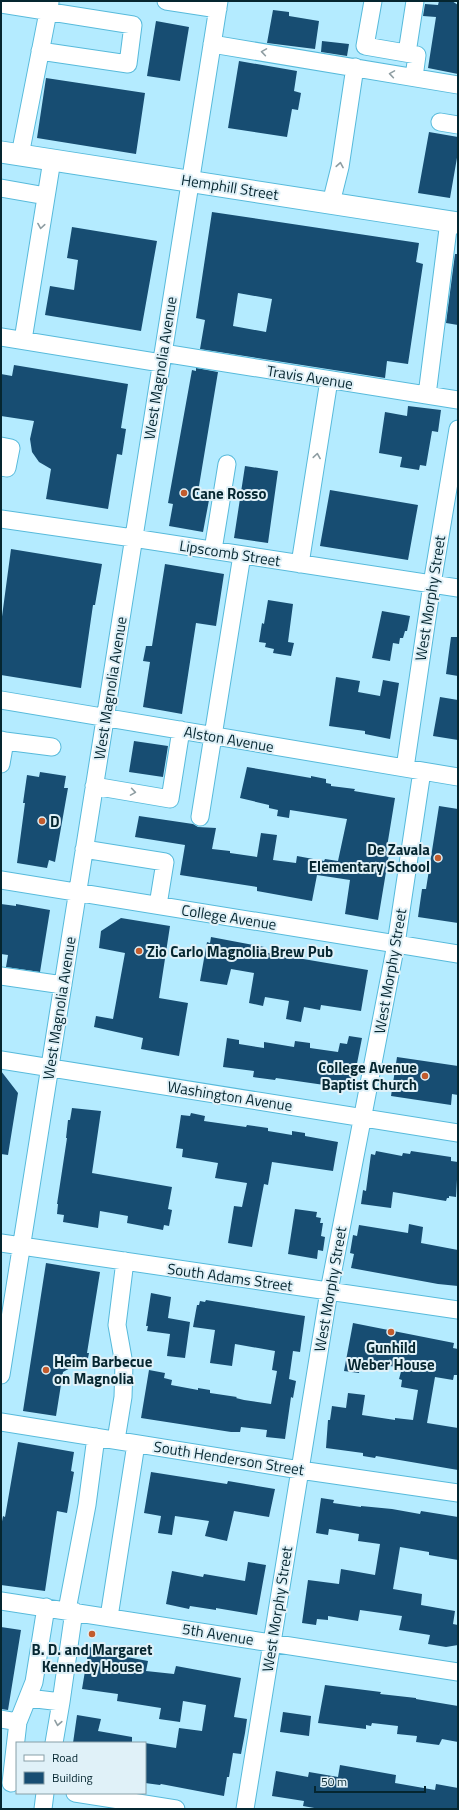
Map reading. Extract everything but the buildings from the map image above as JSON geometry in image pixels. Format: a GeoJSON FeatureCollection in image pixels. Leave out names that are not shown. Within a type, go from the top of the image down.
{"type":"FeatureCollection","features":[{"type":"Feature","properties":{"kind":"main road","name":"Hemphill Street"},"geometry":{"type":"LineString","coordinates":[[11,154],[454,222]]}},
{"type":"Feature","properties":{"kind":"street"},"geometry":{"type":"LineString","coordinates":[[166,1],[218,5]]}},
{"type":"Feature","properties":{"kind":"street"},"geometry":{"type":"LineString","coordinates":[[407,53],[415,1]]}},
{"type":"Feature","properties":{"kind":"street"},"geometry":{"type":"LineString","coordinates":[[1,4],[49,6],[133,25],[128,64],[40,51]]}},
{"type":"Feature","properties":{"kind":"street"},"geometry":{"type":"LineString","coordinates":[[370,4],[365,46],[417,54],[414,77]]}},
{"type":"Feature","properties":{"kind":"street","name":"West Magnolia Avenue"},"geometry":{"type":"LineString","coordinates":[[1,1375],[218,5]]}},
{"type":"Feature","properties":{"kind":"street"},"geometry":{"type":"LineString","coordinates":[[11,154],[40,51],[49,6]]}},
{"type":"Feature","properties":{"kind":"street"},"geometry":{"type":"LineString","coordinates":[[212,44],[458,85]]}},
{"type":"Feature","properties":{"kind":"street"},"geometry":{"type":"LineString","coordinates":[[331,203],[340,167],[355,67]]}},
{"type":"Feature","properties":{"kind":"street"},"geometry":{"type":"LineString","coordinates":[[440,122],[458,125]]}},
{"type":"Feature","properties":{"kind":"street"},"geometry":{"type":"LineString","coordinates":[[23,340],[52,160]]}},
{"type":"Feature","properties":{"kind":"street"},"geometry":{"type":"LineString","coordinates":[[2,193],[46,196]]}},
{"type":"Feature","properties":{"kind":"street"},"geometry":{"type":"LineString","coordinates":[[427,395],[454,222]]}},
{"type":"Feature","properties":{"kind":"street","name":"Travis Avenue"},"geometry":{"type":"LineString","coordinates":[[1,337],[324,379],[458,400]]}},
{"type":"Feature","properties":{"kind":"street"},"geometry":{"type":"LineString","coordinates":[[294,563],[324,379]]}},
{"type":"Feature","properties":{"kind":"street","name":"West Morphy Street"},"geometry":{"type":"LineString","coordinates":[[405,768],[432,584],[458,429]]}},
{"type":"Feature","properties":{"kind":"street"},"geometry":{"type":"LineString","coordinates":[[1,446],[11,448],[7,468],[1,468]]}},
{"type":"Feature","properties":{"kind":"street"},"geometry":{"type":"LineString","coordinates":[[213,550],[227,464]]}},
{"type":"Feature","properties":{"kind":"street","name":"Lipscomb Street"},"geometry":{"type":"LineString","coordinates":[[1,519],[458,588]]}},
{"type":"Feature","properties":{"kind":"street"},"geometry":{"type":"LineString","coordinates":[[200,817],[242,555]]}},
{"type":"Feature","properties":{"kind":"street","name":"Alston Avenue"},"geometry":{"type":"LineString","coordinates":[[1,700],[458,777]]}},
{"type":"Feature","properties":{"kind":"street"},"geometry":{"type":"LineString","coordinates":[[94,786],[170,798],[181,730]]}},
{"type":"Feature","properties":{"kind":"street"},"geometry":{"type":"LineString","coordinates":[[1,764],[3,740],[52,747]]}},
{"type":"Feature","properties":{"kind":"street","name":"West Morphy Street"},"geometry":{"type":"LineString","coordinates":[[245,1809],[329,1291],[396,944],[422,771]]}},
{"type":"Feature","properties":{"kind":"street"},"geometry":{"type":"LineString","coordinates":[[84,849],[165,862],[158,905]]}},
{"type":"Feature","properties":{"kind":"street","name":"College Avenue"},"geometry":{"type":"LineString","coordinates":[[1,880],[458,954]]}},
{"type":"Feature","properties":{"kind":"street"},"geometry":{"type":"LineString","coordinates":[[1,976],[63,985]]}},
{"type":"Feature","properties":{"kind":"street","name":"Washington Avenue"},"geometry":{"type":"LineString","coordinates":[[1,1060],[458,1133]]}},
{"type":"Feature","properties":{"kind":"street","name":"South Adams Street"},"geometry":{"type":"LineString","coordinates":[[1,1243],[458,1310]]}},
{"type":"Feature","properties":{"kind":"street"},"geometry":{"type":"LineString","coordinates":[[116,1440],[123,1397],[124,1364],[117,1325],[124,1261]]}},
{"type":"Feature","properties":{"kind":"street","name":"South Henderson Street"},"geometry":{"type":"LineString","coordinates":[[1,1422],[300,1470],[458,1493]]}},
{"type":"Feature","properties":{"kind":"street"},"geometry":{"type":"LineString","coordinates":[[54,1742],[61,1702],[71,1611],[96,1437]]}},
{"type":"Feature","properties":{"kind":"street"},"geometry":{"type":"LineString","coordinates":[[109,1617],[136,1444]]}},
{"type":"Feature","properties":{"kind":"street","name":"5th Avenue"},"geometry":{"type":"LineString","coordinates":[[1,1601],[458,1672]]}},
{"type":"Feature","properties":{"kind":"street"},"geometry":{"type":"LineString","coordinates":[[10,1782],[18,1722],[34,1682],[46,1607]]}},
{"type":"Feature","properties":{"kind":"street"},"geometry":{"type":"LineString","coordinates":[[28,1698],[61,1702]]}},
{"type":"Feature","properties":{"kind":"street"},"geometry":{"type":"LineString","coordinates":[[1,1720],[18,1722]]}},
{"type":"Feature","properties":{"kind":"street"},"geometry":{"type":"LineString","coordinates":[[43,1809],[46,1794]]}},
{"type":"Feature","properties":{"kind":"street"},"geometry":{"type":"LineString","coordinates":[[75,1809],[76,1794]]}},
{"type":"Feature","properties":{"kind":"street"},"geometry":{"type":"LineString","coordinates":[[82,1794],[176,1809]]}},
{"type":"Feature","properties":{"kind":"place","name":"Cane Rosso"},"geometry":{"type":"Point","coordinates":[184,493]}},
{"type":"Feature","properties":{"kind":"place","name":"D"},"geometry":{"type":"Point","coordinates":[42,821]}},
{"type":"Feature","properties":{"kind":"place","name":"De Zavala Elementary School"},"geometry":{"type":"Point","coordinates":[438,858]}},
{"type":"Feature","properties":{"kind":"place","name":"Zio Carlo Magnolia Brew Pub"},"geometry":{"type":"Point","coordinates":[139,951]}},
{"type":"Feature","properties":{"kind":"place","name":"College Avenue Baptist Church"},"geometry":{"type":"Point","coordinates":[425,1076]}},
{"type":"Feature","properties":{"kind":"place","name":"Gunhild Weber House"},"geometry":{"type":"Point","coordinates":[391,1332]}},
{"type":"Feature","properties":{"kind":"place","name":"Heim Barbecue on Magnolia"},"geometry":{"type":"Point","coordinates":[46,1370]}},
{"type":"Feature","properties":{"kind":"place","name":"B. D. and Margaret Kennedy House"},"geometry":{"type":"Point","coordinates":[92,1634]}}]}
